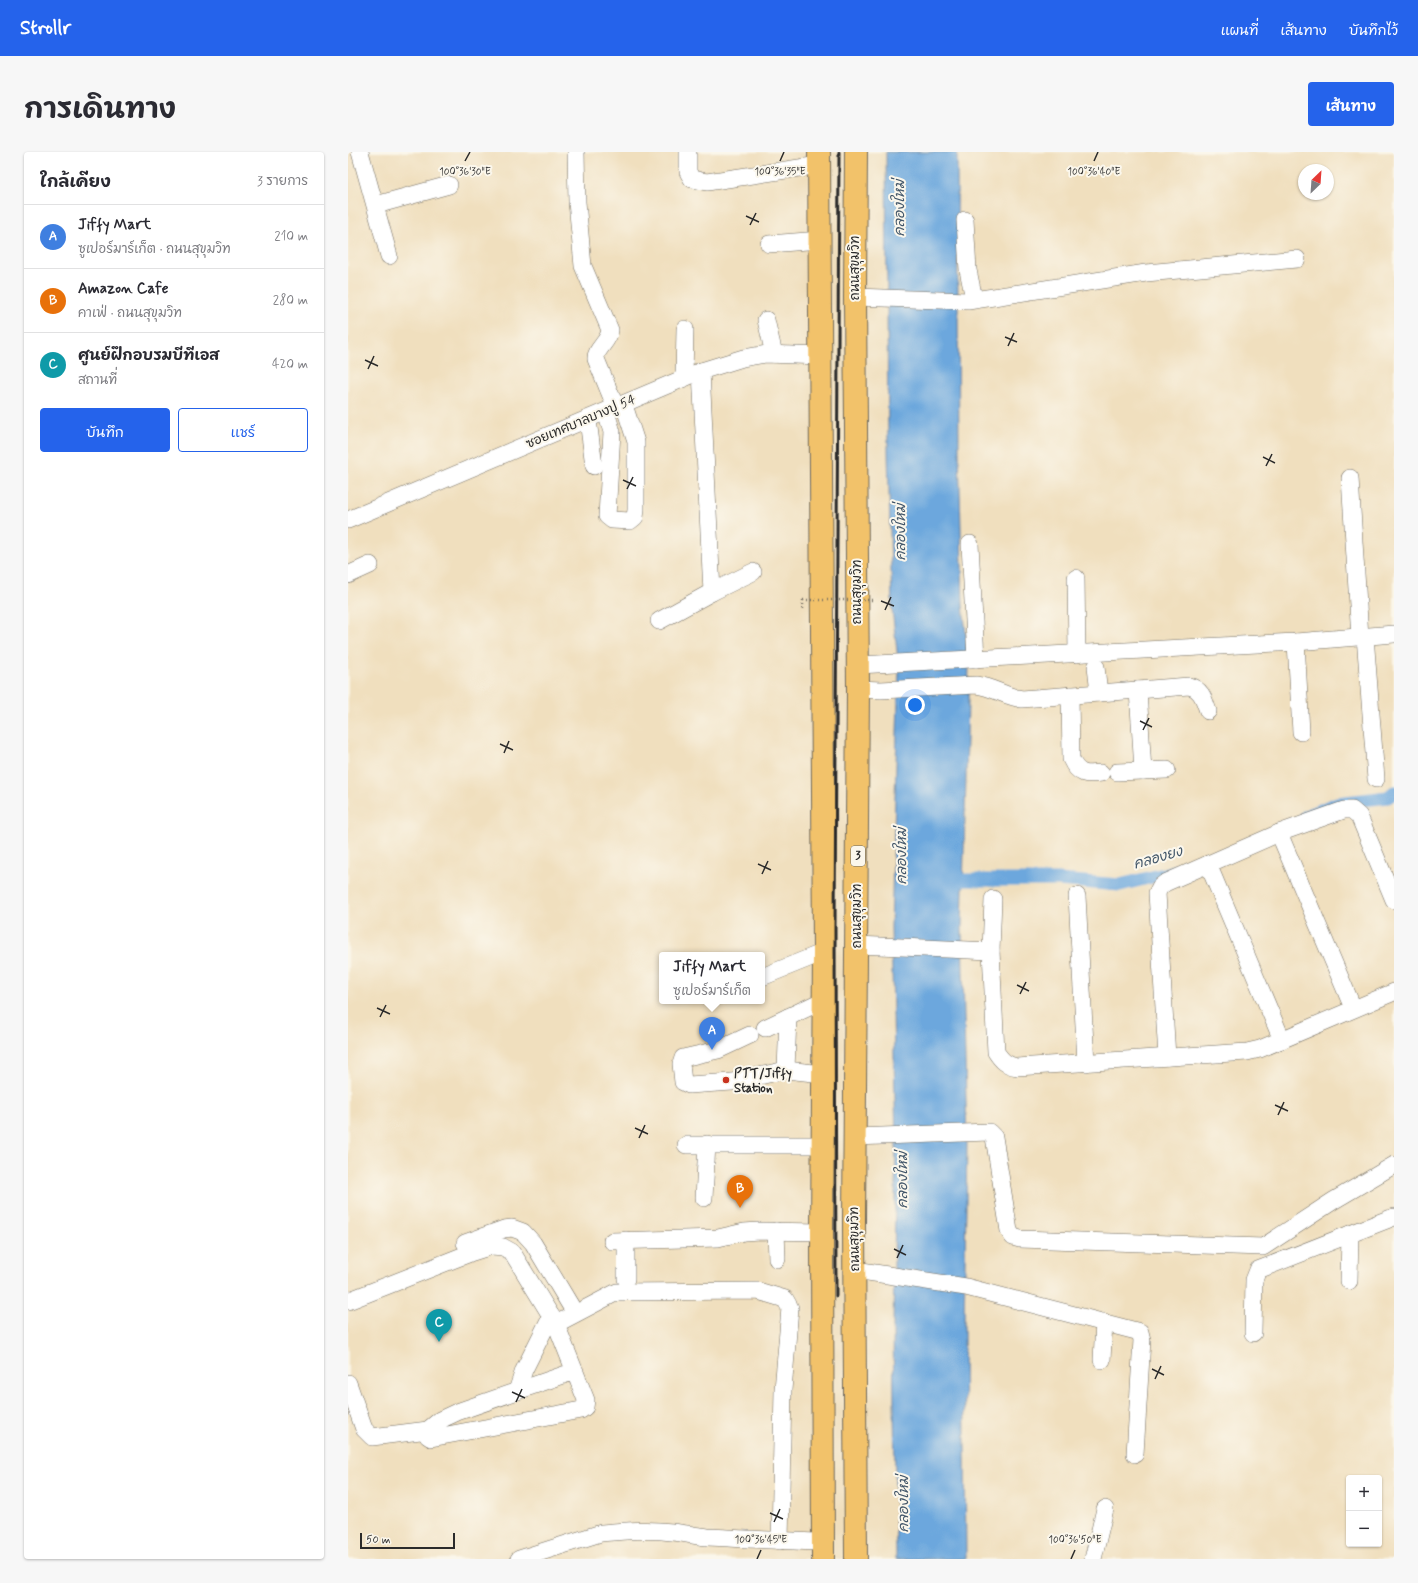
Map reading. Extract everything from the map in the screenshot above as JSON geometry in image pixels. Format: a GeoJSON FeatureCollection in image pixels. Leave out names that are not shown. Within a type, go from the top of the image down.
{"type":"FeatureCollection","features":[{"type":"Feature","properties":{"kind":"highway","name":"ถนนสุขุมวิท"},"geometry":{"type":"LineString","coordinates":[[856,152],[855,297],[858,689],[868,945],[855,1136],[856,1559]]}},
{"type":"Feature","properties":{"kind":"highway"},"geometry":{"type":"LineString","coordinates":[[819,158],[824,952],[822,1232],[824,1550]]}},
{"type":"Feature","properties":{"kind":"street"},"geometry":{"type":"LineString","coordinates":[[360,152],[389,256]]}},
{"type":"Feature","properties":{"kind":"street"},"geometry":{"type":"LineString","coordinates":[[576,152],[577,202],[583,266],[610,327],[610,336],[598,352],[596,358],[615,408],[635,438],[638,455],[636,510],[635,517],[630,522],[612,520],[607,516],[612,438],[611,428],[615,408]]}},
{"type":"Feature","properties":{"kind":"street"},"geometry":{"type":"LineString","coordinates":[[688,152],[688,172],[692,179],[707,182],[819,158]]}},
{"type":"Feature","properties":{"kind":"street"},"geometry":{"type":"LineString","coordinates":[[376,205],[449,185]]}},
{"type":"Feature","properties":{"kind":"street"},"geometry":{"type":"LineString","coordinates":[[965,220],[971,300]]}},
{"type":"Feature","properties":{"kind":"street"},"geometry":{"type":"LineString","coordinates":[[769,244],[820,240]]}},
{"type":"Feature","properties":{"kind":"street"},"geometry":{"type":"LineString","coordinates":[[855,297],[881,299],[971,300],[1146,273],[1297,259]]}},
{"type":"Feature","properties":{"kind":"street"},"geometry":{"type":"LineString","coordinates":[[766,320],[774,354]]}},
{"type":"Feature","properties":{"kind":"street"},"geometry":{"type":"LineString","coordinates":[[684,378],[685,329]]}},
{"type":"Feature","properties":{"kind":"street","name":"ซอยเทศบาลบางปู 54"},"geometry":{"type":"LineString","coordinates":[[348,520],[588,420],[701,371],[743,358],[774,354],[821,356]]}},
{"type":"Feature","properties":{"kind":"street"},"geometry":{"type":"LineString","coordinates":[[701,371],[712,592]]}},
{"type":"Feature","properties":{"kind":"street"},"geometry":{"type":"LineString","coordinates":[[588,420],[594,466]]}},
{"type":"Feature","properties":{"kind":"street"},"geometry":{"type":"LineString","coordinates":[[612,438],[635,438]]}},
{"type":"Feature","properties":{"kind":"street"},"geometry":{"type":"LineString","coordinates":[[1350,478],[1362,636],[1376,779]]}},
{"type":"Feature","properties":{"kind":"street"},"geometry":{"type":"LineString","coordinates":[[970,544],[974,659]]}},
{"type":"Feature","properties":{"kind":"street"},"geometry":{"type":"LineString","coordinates":[[348,575],[370,565]]}},
{"type":"Feature","properties":{"kind":"street"},"geometry":{"type":"LineString","coordinates":[[659,621],[712,592],[753,572]]}},
{"type":"Feature","properties":{"kind":"street"},"geometry":{"type":"LineString","coordinates":[[1076,578],[1077,654]]}},
{"type":"Feature","properties":{"kind":"street"},"geometry":{"type":"LineString","coordinates":[[858,666],[1296,642],[1394,634]]}},
{"type":"Feature","properties":{"kind":"street"},"geometry":{"type":"LineString","coordinates":[[1296,642],[1302,732]]}},
{"type":"Feature","properties":{"kind":"street"},"geometry":{"type":"LineString","coordinates":[[1096,667],[1099,693]]}},
{"type":"Feature","properties":{"kind":"street"},"geometry":{"type":"LineString","coordinates":[[858,689],[881,690],[976,685],[988,686],[1012,698],[1022,699],[1189,686],[1197,688],[1201,693],[1208,711]]}},
{"type":"Feature","properties":{"kind":"street"},"geometry":{"type":"LineString","coordinates":[[1138,690],[1143,771]]}},
{"type":"Feature","properties":{"kind":"street"},"geometry":{"type":"LineString","coordinates":[[1070,695],[1071,759],[1075,768],[1081,772],[1090,774],[1167,770]]}},
{"type":"Feature","properties":{"kind":"street"},"geometry":{"type":"LineString","coordinates":[[1167,1057],[1157,893],[1160,887],[1165,883],[1279,834],[1344,810],[1352,810],[1359,816],[1394,900]]}},
{"type":"Feature","properties":{"kind":"street"},"geometry":{"type":"LineString","coordinates":[[1279,834],[1353,1008]]}},
{"type":"Feature","properties":{"kind":"street"},"geometry":{"type":"LineString","coordinates":[[1208,864],[1282,1040]]}},
{"type":"Feature","properties":{"kind":"street"},"geometry":{"type":"LineString","coordinates":[[1077,896],[1086,1063]]}},
{"type":"Feature","properties":{"kind":"street"},"geometry":{"type":"LineString","coordinates":[[993,899],[983,951],[996,1052],[1001,1060],[1007,1065],[1017,1067],[1247,1052],[1260,1049],[1353,1008],[1394,992]]}},
{"type":"Feature","properties":{"kind":"street"},"geometry":{"type":"LineString","coordinates":[[868,945],[983,951]]}},
{"type":"Feature","properties":{"kind":"street"},"geometry":{"type":"LineString","coordinates":[[765,976],[824,952]]}},
{"type":"Feature","properties":{"kind":"street"},"geometry":{"type":"LineString","coordinates":[[765,1028],[824,1000]]}},
{"type":"Feature","properties":{"kind":"street"},"geometry":{"type":"LineString","coordinates":[[786,1070],[788,1017]]}},
{"type":"Feature","properties":{"kind":"street"},"geometry":{"type":"LineString","coordinates":[[750,1035],[718,1050],[683,1058],[681,1064],[682,1082],[689,1085],[732,1082],[786,1070],[823,1074]]}},
{"type":"Feature","properties":{"kind":"street"},"geometry":{"type":"LineString","coordinates":[[855,1136],[989,1132],[994,1137],[1009,1231],[1013,1237],[1020,1239],[1263,1247],[1345,1194],[1394,1165]]}},
{"type":"Feature","properties":{"kind":"street"},"geometry":{"type":"LineString","coordinates":[[686,1144],[823,1145]]}},
{"type":"Feature","properties":{"kind":"street"},"geometry":{"type":"LineString","coordinates":[[704,1198],[707,1144]]}},
{"type":"Feature","properties":{"kind":"street"},"geometry":{"type":"LineString","coordinates":[[1253,1334],[1253,1287],[1255,1273],[1262,1268],[1394,1217]]}},
{"type":"Feature","properties":{"kind":"street"},"geometry":{"type":"LineString","coordinates":[[348,1289],[449,1249],[512,1228],[523,1232],[533,1243],[579,1311]]}},
{"type":"Feature","properties":{"kind":"street"},"geometry":{"type":"LineString","coordinates":[[626,1279],[619,1241],[718,1238],[744,1232],[822,1232]]}},
{"type":"Feature","properties":{"kind":"street"},"geometry":{"type":"LineString","coordinates":[[776,1232],[777,1259]]}},
{"type":"Feature","properties":{"kind":"street"},"geometry":{"type":"LineString","coordinates":[[1349,1281],[1350,1234]]}},
{"type":"Feature","properties":{"kind":"street"},"geometry":{"type":"LineString","coordinates":[[348,1301],[470,1253],[492,1246],[504,1247],[512,1252],[554,1320],[586,1400],[585,1407],[581,1410],[431,1438],[428,1436],[428,1430]]}},
{"type":"Feature","properties":{"kind":"street"},"geometry":{"type":"LineString","coordinates":[[855,1270],[966,1287],[1136,1330],[1141,1335],[1135,1454]]}},
{"type":"Feature","properties":{"kind":"street"},"geometry":{"type":"LineString","coordinates":[[517,1391],[524,1370],[554,1320],[579,1311],[617,1292],[758,1291],[776,1295],[788,1302],[790,1308],[784,1390],[780,1541]]}},
{"type":"Feature","properties":{"kind":"street"},"geometry":{"type":"LineString","coordinates":[[1102,1360],[1104,1322]]}},
{"type":"Feature","properties":{"kind":"street"},"geometry":{"type":"LineString","coordinates":[[348,1383],[364,1429],[372,1437],[428,1430],[440,1420],[457,1412],[575,1371]]}},
{"type":"Feature","properties":{"kind":"street"},"geometry":{"type":"LineString","coordinates":[[1093,1559],[1106,1508]]}},
{"type":"Feature","properties":{"kind":"street"},"geometry":{"type":"LineString","coordinates":[[519,1559],[601,1533],[638,1530],[672,1532],[696,1536],[780,1541],[824,1550]]}},
{"type":"Feature","properties":{"kind":"path"},"geometry":{"type":"LineString","coordinates":[[803,612],[803,600],[873,600]]}},
{"type":"Feature","properties":{"kind":"water","name":"คลองใหม่"},"geometry":{"type":"Polygon","coordinates":[[[886,152],[957,152],[959,451],[963,605],[969,665],[962,928],[967,1143],[964,1327],[966,1559],[896,1559],[893,1327],[896,1143],[891,927],[899,668],[892,609],[888,452],[886,152]]]}},
{"type":"Feature","properties":{"kind":"waterway","name":"คลองยง"},"geometry":{"type":"LineString","coordinates":[[1306,816],[1337,803],[1388,797],[1394,792]]}},
{"type":"Feature","properties":{"kind":"waterway","name":"คลองยง"},"geometry":{"type":"LineString","coordinates":[[945,880],[1058,880],[1120,885],[1180,870]]}},
{"type":"Feature","properties":{"kind":"railway"},"geometry":{"type":"LineString","coordinates":[[836,1296],[835,930],[839,152]]}},
{"type":"Feature","properties":{"kind":"place","name":"Jiffy Mart"},"geometry":{"type":"Point","coordinates":[712,1050]}},
{"type":"Feature","properties":{"kind":"place","name":"PTT/Jiffy Station"},"geometry":{"type":"Point","coordinates":[726,1080]}},
{"type":"Feature","properties":{"kind":"place","name":"Amazon Cafe"},"geometry":{"type":"Point","coordinates":[740,1208]}},
{"type":"Feature","properties":{"kind":"place","name":"ศูนย์ฝึกอบรมบีทีเอส"},"geometry":{"type":"Point","coordinates":[439,1342]}}]}
